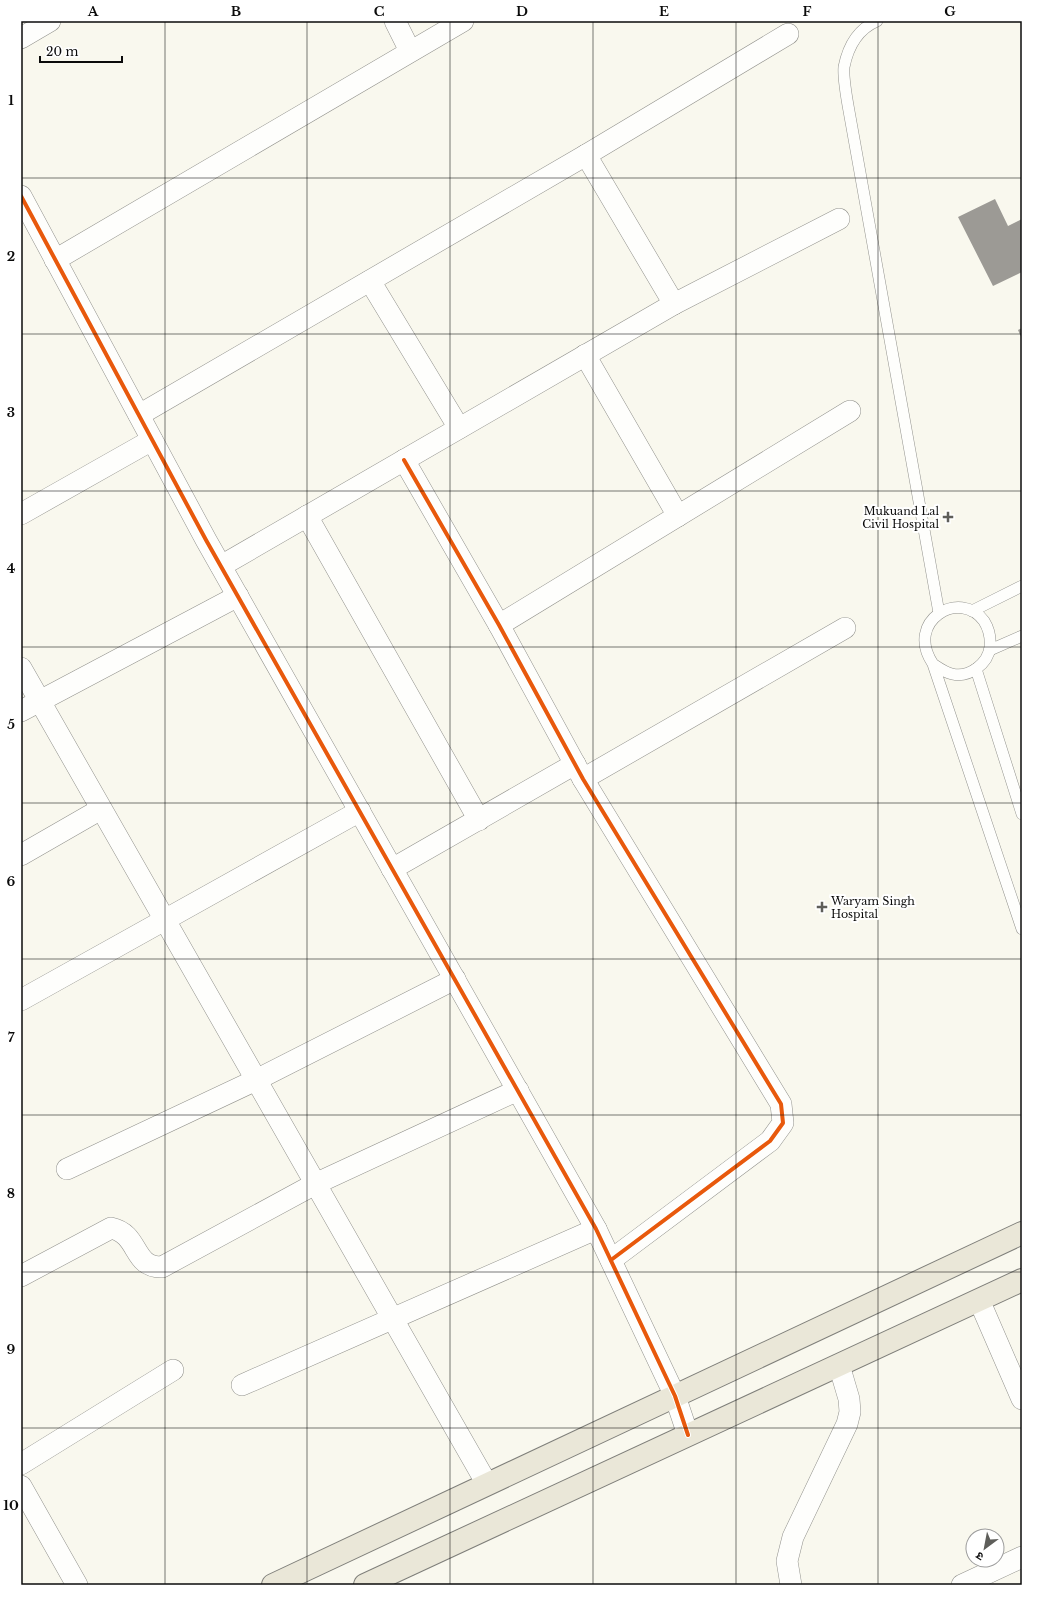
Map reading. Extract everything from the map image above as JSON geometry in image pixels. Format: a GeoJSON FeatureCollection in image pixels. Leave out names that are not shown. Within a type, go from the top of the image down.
{"type":"FeatureCollection","features":[{"type":"Feature","properties":{"kind":"main road"},"geometry":{"type":"LineString","coordinates":[[273,1585],[1022,1233]]}},
{"type":"Feature","properties":{"kind":"main road"},"geometry":{"type":"LineString","coordinates":[[365,1585],[1022,1280]]}},
{"type":"Feature","properties":{"kind":"street"},"geometry":{"type":"LineString","coordinates":[[21,38],[50,21]]}},
{"type":"Feature","properties":{"kind":"street"},"geometry":{"type":"LineString","coordinates":[[395,21],[410,52]]}},
{"type":"Feature","properties":{"kind":"street"},"geometry":{"type":"LineString","coordinates":[[56,260],[463,21]]}},
{"type":"Feature","properties":{"kind":"street"},"geometry":{"type":"LineString","coordinates":[[139,415],[586,155],[788,34]]}},
{"type":"Feature","properties":{"kind":"street"},"geometry":{"type":"LineString","coordinates":[[586,155],[674,304]]}},
{"type":"Feature","properties":{"kind":"street"},"geometry":{"type":"LineString","coordinates":[[21,196],[221,566],[596,1229],[612,1260],[675,1396],[688,1435]]}},
{"type":"Feature","properties":{"kind":"street"},"geometry":{"type":"LineString","coordinates":[[221,566],[674,304],[839,219]]}},
{"type":"Feature","properties":{"kind":"street"},"geometry":{"type":"LineString","coordinates":[[370,281],[459,428]]}},
{"type":"Feature","properties":{"kind":"street"},"geometry":{"type":"LineString","coordinates":[[586,356],[678,516]]}},
{"type":"Feature","properties":{"kind":"street"},"geometry":{"type":"LineString","coordinates":[[499,625],[850,411]]}},
{"type":"Feature","properties":{"kind":"street"},"geometry":{"type":"LineString","coordinates":[[21,514],[152,440]]}},
{"type":"Feature","properties":{"kind":"street"},"geometry":{"type":"LineString","coordinates":[[404,460],[499,625],[579,772],[781,1104],[783,1124],[770,1141],[612,1260]]}},
{"type":"Feature","properties":{"kind":"street"},"geometry":{"type":"LineString","coordinates":[[306,516],[479,820]]}},
{"type":"Feature","properties":{"kind":"street"},"geometry":{"type":"LineString","coordinates":[[21,711],[238,596]]}},
{"type":"Feature","properties":{"kind":"street"},"geometry":{"type":"LineString","coordinates":[[392,869],[479,820],[579,772],[846,628]]}},
{"type":"Feature","properties":{"kind":"street"},"geometry":{"type":"LineString","coordinates":[[21,668],[487,1484]]}},
{"type":"Feature","properties":{"kind":"street"},"geometry":{"type":"LineString","coordinates":[[21,854],[101,809]]}},
{"type":"Feature","properties":{"kind":"street"},"geometry":{"type":"LineString","coordinates":[[21,1000],[360,811]]}},
{"type":"Feature","properties":{"kind":"street"},"geometry":{"type":"LineString","coordinates":[[67,1169],[256,1080],[455,979]]}},
{"type":"Feature","properties":{"kind":"street"},"geometry":{"type":"LineString","coordinates":[[21,1276],[111,1228],[119,1230],[127,1236],[143,1261],[153,1267],[162,1267],[315,1184],[518,1090]]}},
{"type":"Feature","properties":{"kind":"street"},"geometry":{"type":"LineString","coordinates":[[242,1385],[596,1229]]}},
{"type":"Feature","properties":{"kind":"street"},"geometry":{"type":"LineString","coordinates":[[978,1300],[1022,1399]]}},
{"type":"Feature","properties":{"kind":"street"},"geometry":{"type":"LineString","coordinates":[[791,1585],[787,1562],[793,1537],[847,1424],[850,1412],[849,1399],[839,1365]]}},
{"type":"Feature","properties":{"kind":"street"},"geometry":{"type":"LineString","coordinates":[[21,1464],[173,1370]]}},
{"type":"Feature","properties":{"kind":"street"},"geometry":{"type":"LineString","coordinates":[[21,1486],[76,1585]]}},
{"type":"Feature","properties":{"kind":"street"},"geometry":{"type":"LineString","coordinates":[[962,1585],[1022,1557]]}},
{"type":"Feature","properties":{"kind":"lane"},"geometry":{"type":"LineString","coordinates":[[877,21],[870,24],[854,39],[844,68],[849,111],[939,613]]}},
{"type":"Feature","properties":{"kind":"lane"},"geometry":{"type":"LineString","coordinates":[[972,611],[1022,586]]}},
{"type":"Feature","properties":{"kind":"lane"},"geometry":{"type":"LineString","coordinates":[[933,664],[943,671],[954,674],[965,674],[976,669],[984,661],[990,650],[991,639],[988,628],[982,618],[972,611],[961,608],[950,608],[939,613],[930,621],[925,631],[924,643],[927,654],[933,664],[1022,929]]}},
{"type":"Feature","properties":{"kind":"lane"},"geometry":{"type":"LineString","coordinates":[[990,650],[1022,636]]}},
{"type":"Feature","properties":{"kind":"lane"},"geometry":{"type":"LineString","coordinates":[[976,669],[1022,814]]}},
{"type":"Feature","properties":{"kind":"building"},"geometry":{"type":"Polygon","coordinates":[[[995,199],[1008,226],[1022,219],[1022,272],[993,286],[958,217],[995,199]]]}},
{"type":"Feature","properties":{"kind":"building"},"geometry":{"type":"Polygon","coordinates":[[[1022,328],[1022,339],[1018,330],[1022,328]]]}},
{"type":"Feature","properties":{"kind":"cycle path"},"geometry":{"type":"LineString","coordinates":[[21,196],[206,540],[596,1229],[675,1396],[688,1435]]}},
{"type":"Feature","properties":{"kind":"cycle path"},"geometry":{"type":"LineString","coordinates":[[404,460],[499,625],[583,779],[781,1104],[783,1123],[770,1141],[611,1260]]}},
{"type":"Feature","properties":{"kind":"place","name":"Mukuand Lal Civil Hospital"},"geometry":{"type":"Point","coordinates":[948,517]}},
{"type":"Feature","properties":{"kind":"place","name":"Waryam Singh Hospital"},"geometry":{"type":"Point","coordinates":[822,907]}}]}
